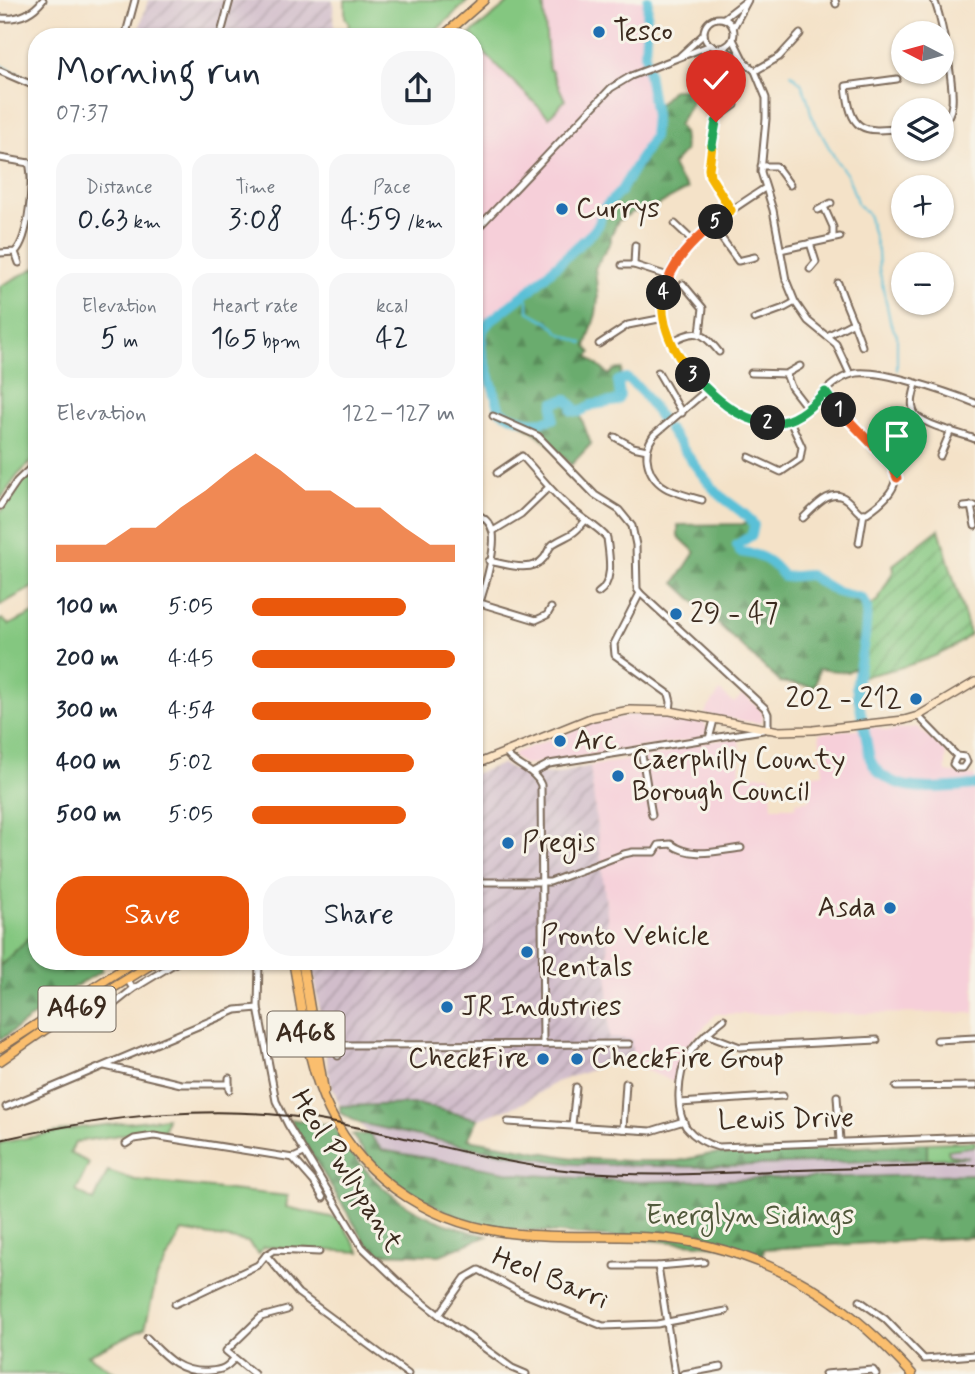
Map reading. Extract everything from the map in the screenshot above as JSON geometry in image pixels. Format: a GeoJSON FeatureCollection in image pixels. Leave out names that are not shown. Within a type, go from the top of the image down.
{"type":"FeatureCollection","features":[{"type":"Feature","properties":{"kind":"main road"},"geometry":{"type":"LineString","coordinates":[[452,28],[484,0]]}},
{"type":"Feature","properties":{"kind":"main road"},"geometry":{"type":"LineString","coordinates":[[483,761],[603,715],[630,710],[670,711],[766,730],[813,730],[904,720],[918,716],[975,682]]}},
{"type":"Feature","properties":{"kind":"main road","name":"A469"},"geometry":{"type":"LineString","coordinates":[[0,1048],[121,970]]}},
{"type":"Feature","properties":{"kind":"main road","name":"A469"},"geometry":{"type":"LineString","coordinates":[[0,1061],[46,1029],[142,970]]}},
{"type":"Feature","properties":{"kind":"main road","name":"A468"},"geometry":{"type":"LineString","coordinates":[[295,970],[312,1063],[326,1105],[349,1144],[369,1167],[401,1194],[437,1214],[461,1223],[518,1234],[656,1237],[709,1245],[776,1269],[825,1294],[870,1330],[912,1374]]}},
{"type":"Feature","properties":{"kind":"main road","name":"A468"},"geometry":{"type":"LineString","coordinates":[[304,970],[326,1105]]}},
{"type":"Feature","properties":{"kind":"street"},"geometry":{"type":"LineString","coordinates":[[0,18],[29,14],[43,0]]}},
{"type":"Feature","properties":{"kind":"street"},"geometry":{"type":"LineString","coordinates":[[127,28],[135,0]]}},
{"type":"Feature","properties":{"kind":"street"},"geometry":{"type":"LineString","coordinates":[[222,28],[230,0]]}},
{"type":"Feature","properties":{"kind":"street"},"geometry":{"type":"LineString","coordinates":[[724,18],[748,0]]}},
{"type":"Feature","properties":{"kind":"street"},"geometry":{"type":"LineString","coordinates":[[745,62],[733,39],[733,28],[748,0]]}},
{"type":"Feature","properties":{"kind":"street"},"geometry":{"type":"LineString","coordinates":[[934,0],[940,16],[952,98]]}},
{"type":"Feature","properties":{"kind":"street"},"geometry":{"type":"LineString","coordinates":[[675,60],[704,34],[709,21],[724,18],[733,28]]}},
{"type":"Feature","properties":{"kind":"street"},"geometry":{"type":"LineString","coordinates":[[704,34],[710,45]]}},
{"type":"Feature","properties":{"kind":"street"},"geometry":{"type":"LineString","coordinates":[[787,34],[793,41]]}},
{"type":"Feature","properties":{"kind":"street"},"geometry":{"type":"LineString","coordinates":[[755,71],[779,57],[800,34]]}},
{"type":"Feature","properties":{"kind":"street"},"geometry":{"type":"LineString","coordinates":[[721,48],[733,39]]}},
{"type":"Feature","properties":{"kind":"street"},"geometry":{"type":"LineString","coordinates":[[483,223],[604,94],[624,80],[710,45],[721,48],[755,71],[766,98],[761,166],[765,188],[774,210],[786,280],[795,302],[808,321],[827,336],[842,354],[850,374]]}},
{"type":"Feature","properties":{"kind":"street"},"geometry":{"type":"LineString","coordinates":[[0,71],[28,83]]}},
{"type":"Feature","properties":{"kind":"street"},"geometry":{"type":"LineString","coordinates":[[891,80],[846,86],[848,102],[856,124],[866,130],[891,129]]}},
{"type":"Feature","properties":{"kind":"street"},"geometry":{"type":"LineString","coordinates":[[731,210],[713,181],[709,169],[718,117],[735,105]]}},
{"type":"Feature","properties":{"kind":"street"},"geometry":{"type":"LineString","coordinates":[[0,158],[28,163]]}},
{"type":"Feature","properties":{"kind":"street"},"geometry":{"type":"LineString","coordinates":[[761,166],[776,166],[790,186]]}},
{"type":"Feature","properties":{"kind":"street"},"geometry":{"type":"LineString","coordinates":[[765,188],[712,225],[676,261],[668,276],[663,300],[664,318],[671,342],[688,369],[707,390],[750,418],[773,424],[808,409],[839,380],[850,374],[870,372],[975,403]]}},
{"type":"Feature","properties":{"kind":"street"},"geometry":{"type":"LineString","coordinates":[[780,250],[837,237],[821,209],[831,204]]}},
{"type":"Feature","properties":{"kind":"street"},"geometry":{"type":"LineString","coordinates":[[15,252],[23,240],[28,214]]}},
{"type":"Feature","properties":{"kind":"street"},"geometry":{"type":"LineString","coordinates":[[675,224],[694,242]]}},
{"type":"Feature","properties":{"kind":"street"},"geometry":{"type":"LineString","coordinates":[[712,225],[738,261],[755,257]]}},
{"type":"Feature","properties":{"kind":"street"},"geometry":{"type":"LineString","coordinates":[[810,243],[816,262]]}},
{"type":"Feature","properties":{"kind":"street"},"geometry":{"type":"LineString","coordinates":[[634,265],[635,245]]}},
{"type":"Feature","properties":{"kind":"street"},"geometry":{"type":"LineString","coordinates":[[0,253],[15,252]]}},
{"type":"Feature","properties":{"kind":"street"},"geometry":{"type":"LineString","coordinates":[[15,252],[19,263]]}},
{"type":"Feature","properties":{"kind":"street"},"geometry":{"type":"LineString","coordinates":[[810,269],[816,262],[824,262]]}},
{"type":"Feature","properties":{"kind":"street"},"geometry":{"type":"LineString","coordinates":[[622,265],[634,265],[668,276]]}},
{"type":"Feature","properties":{"kind":"street"},"geometry":{"type":"LineString","coordinates":[[838,283],[862,346]]}},
{"type":"Feature","properties":{"kind":"street"},"geometry":{"type":"LineString","coordinates":[[682,284],[703,308],[700,333]]}},
{"type":"Feature","properties":{"kind":"street"},"geometry":{"type":"LineString","coordinates":[[754,319],[795,302]]}},
{"type":"Feature","properties":{"kind":"street"},"geometry":{"type":"LineString","coordinates":[[599,344],[628,325],[664,318]]}},
{"type":"Feature","properties":{"kind":"street"},"geometry":{"type":"LineString","coordinates":[[827,336],[854,322]]}},
{"type":"Feature","properties":{"kind":"street"},"geometry":{"type":"LineString","coordinates":[[671,342],[684,335],[700,333],[719,352]]}},
{"type":"Feature","properties":{"kind":"street"},"geometry":{"type":"LineString","coordinates":[[751,373],[786,373],[800,366]]}},
{"type":"Feature","properties":{"kind":"street"},"geometry":{"type":"LineString","coordinates":[[658,372],[682,413]]}},
{"type":"Feature","properties":{"kind":"street"},"geometry":{"type":"LineString","coordinates":[[786,373],[791,387],[808,409]]}},
{"type":"Feature","properties":{"kind":"street"},"geometry":{"type":"LineString","coordinates":[[654,385],[663,381]]}},
{"type":"Feature","properties":{"kind":"street"},"geometry":{"type":"LineString","coordinates":[[916,384],[912,404],[916,415],[932,424],[975,439]]}},
{"type":"Feature","properties":{"kind":"street"},"geometry":{"type":"LineString","coordinates":[[702,500],[665,488],[650,471],[647,450],[654,435],[707,390]]}},
{"type":"Feature","properties":{"kind":"street"},"geometry":{"type":"LineString","coordinates":[[803,518],[825,498],[836,495],[846,499],[857,511],[870,512],[893,489],[897,478],[896,471],[825,392]]}},
{"type":"Feature","properties":{"kind":"street"},"geometry":{"type":"LineString","coordinates":[[493,416],[538,436],[595,495],[619,510],[632,526],[636,545],[637,589],[765,708],[768,714],[766,730],[549,764],[532,774]]}},
{"type":"Feature","properties":{"kind":"street"},"geometry":{"type":"LineString","coordinates":[[749,457],[780,472],[800,459],[802,447],[789,419]]}},
{"type":"Feature","properties":{"kind":"street"},"geometry":{"type":"LineString","coordinates":[[940,456],[951,430]]}},
{"type":"Feature","properties":{"kind":"street"},"geometry":{"type":"LineString","coordinates":[[615,437],[624,444],[647,450]]}},
{"type":"Feature","properties":{"kind":"street"},"geometry":{"type":"LineString","coordinates":[[497,473],[522,456],[549,487],[607,538],[609,581],[605,589],[598,593]]}},
{"type":"Feature","properties":{"kind":"street"},"geometry":{"type":"LineString","coordinates":[[0,506],[17,481],[28,471]]}},
{"type":"Feature","properties":{"kind":"street"},"geometry":{"type":"LineString","coordinates":[[493,531],[521,514],[549,487]]}},
{"type":"Feature","properties":{"kind":"street"},"geometry":{"type":"LineString","coordinates":[[970,507],[975,526]]}},
{"type":"Feature","properties":{"kind":"street"},"geometry":{"type":"LineString","coordinates":[[859,543],[864,513]]}},
{"type":"Feature","properties":{"kind":"street"},"geometry":{"type":"LineString","coordinates":[[483,518],[488,521],[493,531],[483,589]]}},
{"type":"Feature","properties":{"kind":"street"},"geometry":{"type":"LineString","coordinates":[[489,561],[528,567],[537,564],[543,560],[552,545],[572,536],[585,521]]}},
{"type":"Feature","properties":{"kind":"street"},"geometry":{"type":"LineString","coordinates":[[640,593],[614,644],[615,654],[669,694],[670,711]]}},
{"type":"Feature","properties":{"kind":"street"},"geometry":{"type":"LineString","coordinates":[[483,604],[536,620],[547,615],[551,608]]}},
{"type":"Feature","properties":{"kind":"street"},"geometry":{"type":"LineString","coordinates":[[918,716],[957,756]]}},
{"type":"Feature","properties":{"kind":"street"},"geometry":{"type":"LineString","coordinates":[[709,739],[714,720]]}},
{"type":"Feature","properties":{"kind":"street"},"geometry":{"type":"LineString","coordinates":[[641,750],[652,815]]}},
{"type":"Feature","properties":{"kind":"street"},"geometry":{"type":"LineString","coordinates":[[505,752],[509,758],[538,779],[541,785],[543,1044]]}},
{"type":"Feature","properties":{"kind":"street"},"geometry":{"type":"LineString","coordinates":[[483,883],[558,880],[633,852],[655,852],[659,845],[671,844],[680,851],[692,853],[741,848]]}},
{"type":"Feature","properties":{"kind":"street"},"geometry":{"type":"LineString","coordinates":[[113,1005],[164,970]]}},
{"type":"Feature","properties":{"kind":"street","name":"Heol Pwllypant"},"geometry":{"type":"LineString","coordinates":[[259,970],[258,1008],[276,1101],[304,1153],[362,1247],[406,1289],[439,1315],[512,1368],[526,1374]]}},
{"type":"Feature","properties":{"kind":"street"},"geometry":{"type":"LineString","coordinates":[[127,979],[133,989]]}},
{"type":"Feature","properties":{"kind":"street"},"geometry":{"type":"LineString","coordinates":[[6,1107],[236,1010],[258,1008]]}},
{"type":"Feature","properties":{"kind":"street","name":"Lewis Drive"},"geometry":{"type":"LineString","coordinates":[[724,1019],[706,1034],[687,1056],[680,1087],[684,1122],[693,1134],[709,1144],[718,1147],[975,1137]]}},
{"type":"Feature","properties":{"kind":"street"},"geometry":{"type":"LineString","coordinates":[[706,1034],[740,1047],[877,1040]]}},
{"type":"Feature","properties":{"kind":"street"},"geometry":{"type":"LineString","coordinates":[[937,1040],[975,1038]]}},
{"type":"Feature","properties":{"kind":"street"},"geometry":{"type":"LineString","coordinates":[[338,1056],[338,1045],[629,1044]]}},
{"type":"Feature","properties":{"kind":"street"},"geometry":{"type":"LineString","coordinates":[[105,1066],[181,1084],[229,1084]]}},
{"type":"Feature","properties":{"kind":"street"},"geometry":{"type":"LineString","coordinates":[[622,1129],[626,1083]]}},
{"type":"Feature","properties":{"kind":"street"},"geometry":{"type":"LineString","coordinates":[[896,1087],[975,1086]]}},
{"type":"Feature","properties":{"kind":"street"},"geometry":{"type":"LineString","coordinates":[[572,1125],[576,1087]]}},
{"type":"Feature","properties":{"kind":"street"},"geometry":{"type":"LineString","coordinates":[[680,1103],[783,1096]]}},
{"type":"Feature","properties":{"kind":"street"},"geometry":{"type":"LineString","coordinates":[[837,1097],[840,1142]]}},
{"type":"Feature","properties":{"kind":"street"},"geometry":{"type":"LineString","coordinates":[[508,1122],[651,1131],[684,1122]]}},
{"type":"Feature","properties":{"kind":"street"},"geometry":{"type":"LineString","coordinates":[[125,1144],[134,1139],[154,1136],[293,1158],[304,1153]]}},
{"type":"Feature","properties":{"kind":"street"},"geometry":{"type":"LineString","coordinates":[[293,1158],[314,1182],[323,1198]]}},
{"type":"Feature","properties":{"kind":"street"},"geometry":{"type":"LineString","coordinates":[[175,1304],[258,1265],[266,1255],[275,1250],[319,1252]]}},
{"type":"Feature","properties":{"kind":"street"},"geometry":{"type":"LineString","coordinates":[[266,1255],[298,1293],[408,1374]]}},
{"type":"Feature","properties":{"kind":"street"},"geometry":{"type":"LineString","coordinates":[[615,1266],[704,1262]]}},
{"type":"Feature","properties":{"kind":"street"},"geometry":{"type":"LineString","coordinates":[[658,1266],[675,1374]]}},
{"type":"Feature","properties":{"kind":"street","name":"Heol Barri"},"geometry":{"type":"LineString","coordinates":[[439,1315],[465,1278],[479,1270],[520,1292],[594,1324],[618,1327],[667,1322],[726,1311]]}},
{"type":"Feature","properties":{"kind":"street"},"geometry":{"type":"LineString","coordinates":[[860,1301],[885,1319],[924,1359],[975,1355]]}},
{"type":"Feature","properties":{"kind":"street"},"geometry":{"type":"LineString","coordinates":[[254,1374],[226,1351],[261,1317],[287,1310]]}},
{"type":"Feature","properties":{"kind":"street"},"geometry":{"type":"LineString","coordinates":[[148,1338],[171,1361],[187,1370],[222,1370],[234,1359]]}},
{"type":"Feature","properties":{"kind":"street"},"geometry":{"type":"LineString","coordinates":[[683,1374],[721,1367]]}},
{"type":"Feature","properties":{"kind":"street"},"geometry":{"type":"LineString","coordinates":[[825,1374],[874,1372]]}},
{"type":"Feature","properties":{"kind":"shaded area"},"geometry":{"type":"Polygon","coordinates":[[[148,0],[333,0],[334,28],[140,28],[148,0]]]}},
{"type":"Feature","properties":{"kind":"shaded area"},"geometry":{"type":"Polygon","coordinates":[[[512,0],[648,0],[645,54],[655,116],[653,137],[620,192],[603,209],[599,224],[593,232],[530,290],[490,321],[483,342],[483,28],[478,28],[512,0]]]}},
{"type":"Feature","properties":{"kind":"shaded area"},"geometry":{"type":"Polygon","coordinates":[[[720,691],[734,703],[743,694],[762,711],[763,719],[760,723],[704,714],[720,691]]]}},
{"type":"Feature","properties":{"kind":"shaded area"},"geometry":{"type":"Polygon","coordinates":[[[660,714],[704,722],[708,730],[703,737],[692,740],[524,765],[513,756],[514,753],[596,722],[629,715],[660,714]]]}},
{"type":"Feature","properties":{"kind":"shaded area"},"geometry":{"type":"Polygon","coordinates":[[[873,727],[887,731],[917,727],[946,752],[946,772],[975,776],[974,1013],[716,1014],[687,1046],[679,1062],[675,1082],[632,1065],[632,1039],[609,1039],[607,913],[590,766],[670,753],[670,748],[739,737],[740,775],[770,775],[772,807],[796,807],[796,802],[810,800],[808,775],[823,773],[819,733],[873,727]]]}},
{"type":"Feature","properties":{"kind":"shaded area"},"geometry":{"type":"Polygon","coordinates":[[[502,764],[519,772],[554,775],[590,766],[607,913],[609,1038],[632,1039],[632,1065],[603,1066],[556,1082],[523,1103],[479,1119],[467,1139],[340,1106],[330,1081],[313,970],[483,970],[483,771],[502,764]]]}},
{"type":"Feature","properties":{"kind":"shaded area"},"geometry":{"type":"Polygon","coordinates":[[[361,1113],[438,1134],[573,1158],[630,1161],[865,1156],[975,1146],[975,1174],[639,1182],[517,1174],[382,1150],[359,1123],[361,1113]]]}},
{"type":"Feature","properties":{"kind":"green space"},"geometry":{"type":"Polygon","coordinates":[[[345,0],[469,0],[439,28],[348,28],[345,0]]]}},
{"type":"Feature","properties":{"kind":"green space"},"geometry":{"type":"Polygon","coordinates":[[[512,0],[543,0],[549,70],[565,100],[549,117],[483,52],[483,28],[478,28],[512,0]]]}},
{"type":"Feature","properties":{"kind":"green space"},"geometry":{"type":"Polygon","coordinates":[[[673,89],[698,89],[678,125],[683,132],[685,151],[672,165],[688,189],[645,212],[633,212],[618,221],[611,241],[595,268],[598,298],[586,346],[591,353],[588,357],[609,375],[614,370],[622,369],[618,387],[620,396],[617,401],[592,405],[579,412],[591,444],[571,465],[538,435],[500,411],[483,355],[483,330],[593,232],[599,224],[603,209],[620,192],[653,137],[654,109],[673,89]]]}},
{"type":"Feature","properties":{"kind":"green space"},"geometry":{"type":"Polygon","coordinates":[[[28,272],[28,465],[0,500],[0,286],[28,272]]]}},
{"type":"Feature","properties":{"kind":"green space"},"geometry":{"type":"Polygon","coordinates":[[[28,476],[28,590],[0,605],[0,513],[28,476]]]}},
{"type":"Feature","properties":{"kind":"green space"},"geometry":{"type":"Polygon","coordinates":[[[750,518],[754,525],[752,535],[737,545],[740,552],[765,559],[784,577],[809,575],[837,592],[862,598],[867,608],[862,664],[847,672],[819,669],[815,687],[780,682],[675,583],[695,552],[678,536],[678,525],[745,524],[750,518]]]}},
{"type":"Feature","properties":{"kind":"green space"},"geometry":{"type":"Polygon","coordinates":[[[939,529],[970,634],[960,643],[932,657],[856,678],[862,664],[867,608],[878,600],[894,570],[893,565],[939,529]]]}},
{"type":"Feature","properties":{"kind":"green space"},"geometry":{"type":"Polygon","coordinates":[[[28,616],[28,939],[0,966],[0,620],[9,625],[28,616]]]}},
{"type":"Feature","properties":{"kind":"green space"},"geometry":{"type":"Polygon","coordinates":[[[28,939],[28,970],[102,971],[36,1009],[38,1013],[0,1040],[0,966],[28,939]]]}},
{"type":"Feature","properties":{"kind":"green space"},"geometry":{"type":"Polygon","coordinates":[[[417,1104],[478,1119],[468,1139],[573,1158],[678,1161],[711,1154],[927,1143],[927,1159],[698,1167],[574,1164],[474,1148],[359,1123],[340,1113],[340,1106],[417,1104]]]}},
{"type":"Feature","properties":{"kind":"green space"},"geometry":{"type":"Polygon","coordinates":[[[167,1118],[164,1131],[152,1130],[75,1142],[70,1153],[89,1163],[76,1191],[94,1201],[108,1171],[135,1180],[288,1196],[286,1207],[339,1219],[360,1252],[263,1247],[259,1254],[248,1242],[182,1231],[157,1277],[145,1328],[88,1355],[117,1374],[0,1374],[0,1143],[78,1128],[167,1118]]]}},
{"type":"Feature","properties":{"kind":"green space"},"geometry":{"type":"Polygon","coordinates":[[[290,1119],[333,1126],[364,1168],[397,1199],[437,1220],[487,1236],[440,1255],[377,1253],[366,1243],[290,1119]]]}},
{"type":"Feature","properties":{"kind":"green space","name":"Energlyn Sidings"},"geometry":{"type":"Polygon","coordinates":[[[369,1134],[382,1150],[517,1174],[639,1182],[975,1174],[975,1237],[764,1249],[763,1256],[722,1246],[508,1229],[451,1214],[390,1179],[368,1157],[352,1135],[369,1134]]]}},
{"type":"Feature","properties":{"kind":"green space"},"geometry":{"type":"Polygon","coordinates":[[[975,1141],[975,1146],[948,1150],[949,1155],[969,1157],[927,1159],[927,1143],[975,1141]]]}},
{"type":"Feature","properties":{"kind":"waterway"},"geometry":{"type":"LineString","coordinates":[[483,330],[593,232],[599,224],[603,209],[620,192],[653,137],[655,116],[645,54],[648,0]]}},
{"type":"Feature","properties":{"kind":"waterway"},"geometry":{"type":"LineString","coordinates":[[0,65],[28,79]]}},
{"type":"Feature","properties":{"kind":"waterway"},"geometry":{"type":"LineString","coordinates":[[791,74],[801,83],[812,117],[848,176],[858,205],[868,214],[878,251],[879,269],[891,325],[897,335],[897,370]]}},
{"type":"Feature","properties":{"kind":"waterway"},"geometry":{"type":"LineString","coordinates":[[525,294],[528,311],[548,322],[560,333],[583,343]]}},
{"type":"Feature","properties":{"kind":"waterway"},"geometry":{"type":"LineString","coordinates":[[483,355],[500,411],[513,417],[526,421],[553,419],[554,403],[566,399],[573,406],[572,411],[579,412],[592,405],[617,401],[620,396],[618,381],[626,378],[640,389],[663,422]]}},
{"type":"Feature","properties":{"kind":"waterway"},"geometry":{"type":"LineString","coordinates":[[669,430],[713,488],[754,525],[752,535],[737,545],[740,552],[765,559],[784,577],[809,575],[837,592],[862,598],[867,608],[856,686],[870,759],[878,771],[889,780],[902,785],[932,788],[975,785]]}},
{"type":"Feature","properties":{"kind":"railway"},"geometry":{"type":"LineString","coordinates":[[0,1140],[123,1118],[206,1112],[247,1113],[330,1122],[512,1162],[599,1173],[699,1174],[975,1165]]}},
{"type":"Feature","properties":{"kind":"place","name":"Tesco"},"geometry":{"type":"Point","coordinates":[599,32]}},
{"type":"Feature","properties":{"kind":"place","name":"Currys"},"geometry":{"type":"Point","coordinates":[562,209]}},
{"type":"Feature","properties":{"kind":"place","name":"29 - 47"},"geometry":{"type":"Point","coordinates":[676,614]}},
{"type":"Feature","properties":{"kind":"place","name":"202 - 212"},"geometry":{"type":"Point","coordinates":[916,699]}},
{"type":"Feature","properties":{"kind":"place","name":"Arc"},"geometry":{"type":"Point","coordinates":[560,741]}},
{"type":"Feature","properties":{"kind":"place","name":"Caerphilly County Borough Council"},"geometry":{"type":"Point","coordinates":[618,776]}},
{"type":"Feature","properties":{"kind":"place","name":"Pregis"},"geometry":{"type":"Point","coordinates":[508,843]}},
{"type":"Feature","properties":{"kind":"place","name":"Asda"},"geometry":{"type":"Point","coordinates":[890,908]}},
{"type":"Feature","properties":{"kind":"place","name":"Pronto Vehicle Rentals"},"geometry":{"type":"Point","coordinates":[527,952]}},
{"type":"Feature","properties":{"kind":"place","name":"JR Industries"},"geometry":{"type":"Point","coordinates":[447,1007]}},
{"type":"Feature","properties":{"kind":"place","name":"CheckFire"},"geometry":{"type":"Point","coordinates":[543,1059]}},
{"type":"Feature","properties":{"kind":"place","name":"CheckFire Group"},"geometry":{"type":"Point","coordinates":[577,1059]}},
{"type":"Feature","properties":{"kind":"route"},"geometry":{"type":"LineString","coordinates":[[716,122],[710,176],[731,210],[694,242],[676,261],[668,276],[663,300],[664,318],[671,342],[688,369],[707,390],[732,408],[761,422],[773,424],[796,417],[825,392],[892,465],[897,478]]}}]}
